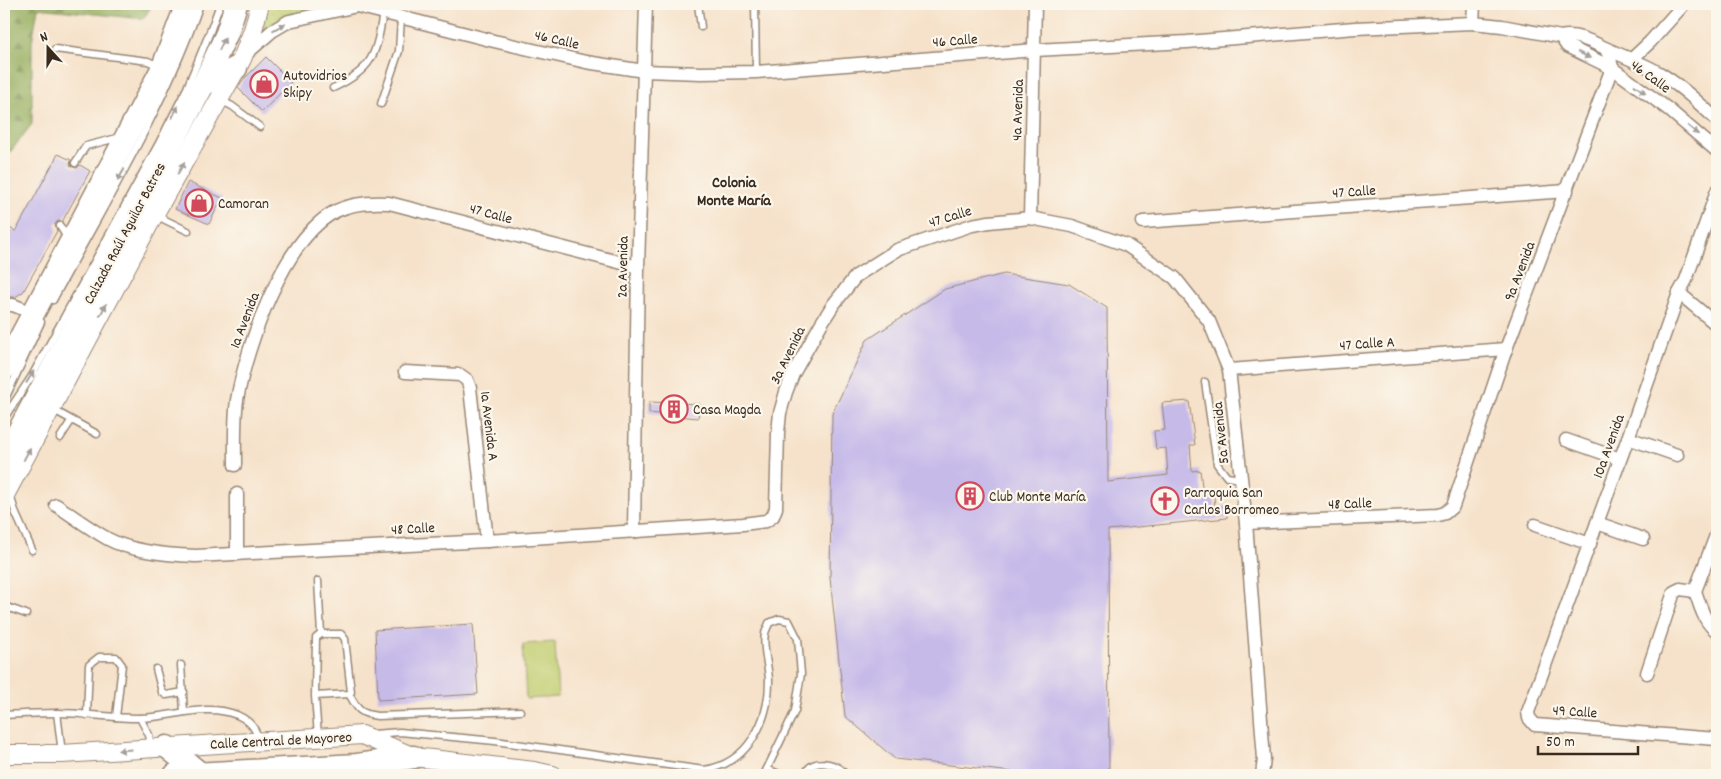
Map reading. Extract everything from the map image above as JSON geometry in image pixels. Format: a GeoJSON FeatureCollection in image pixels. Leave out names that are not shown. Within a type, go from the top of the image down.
{"type":"FeatureCollection","features":[{"type":"Feature","properties":{"kind":"highway"},"geometry":{"type":"LineString","coordinates":[[4,369],[43,310],[65,234],[127,136],[163,67],[187,4]]}},
{"type":"Feature","properties":{"kind":"highway","name":"Calzada Raúl Aguilar Batres"},"geometry":{"type":"LineString","coordinates":[[4,459],[211,92],[236,4]]}},
{"type":"Feature","properties":{"kind":"highway"},"geometry":{"type":"LineString","coordinates":[[211,92],[239,63]]}},
{"type":"Feature","properties":{"kind":"highway"},"geometry":{"type":"LineString","coordinates":[[159,748],[201,774]]}},
{"type":"Feature","properties":{"kind":"highway"},"geometry":{"type":"LineString","coordinates":[[175,775],[285,772],[414,758]]}},
{"type":"Feature","properties":{"kind":"highway"},"geometry":{"type":"LineString","coordinates":[[357,765],[382,775]]}},
{"type":"Feature","properties":{"kind":"main road"},"geometry":{"type":"LineString","coordinates":[[239,63],[253,30],[260,4]]}},
{"type":"Feature","properties":{"kind":"main road"},"geometry":{"type":"LineString","coordinates":[[6,493],[154,215],[211,92]]}},
{"type":"Feature","properties":{"kind":"main road","name":"Calle Central de Mayoreo"},"geometry":{"type":"LineString","coordinates":[[4,754],[62,754],[362,735],[414,758],[534,771],[553,775]]}},
{"type":"Feature","properties":{"kind":"street","name":"2a Avenida"},"geometry":{"type":"LineString","coordinates":[[634,532],[638,267],[646,4]]}},
{"type":"Feature","properties":{"kind":"street","name":"4a Avenida"},"geometry":{"type":"LineString","coordinates":[[1030,218],[1035,4]]}},
{"type":"Feature","properties":{"kind":"street"},"geometry":{"type":"LineString","coordinates":[[1473,23],[1474,4]]}},
{"type":"Feature","properties":{"kind":"street"},"geometry":{"type":"LineString","coordinates":[[1632,59],[1684,4]]}},
{"type":"Feature","properties":{"kind":"street","name":"46 Calle"},"geometry":{"type":"LineString","coordinates":[[239,63],[266,36],[289,22],[354,5],[586,62],[644,70],[701,73],[756,72],[1035,50],[1187,42],[1355,28],[1473,23],[1532,30],[1562,37],[1568,35],[1578,37],[1632,59],[1660,73],[1684,89],[1717,120]]}},
{"type":"Feature","properties":{"kind":"street","name":"46 Calle"},"geometry":{"type":"LineString","coordinates":[[1562,37],[1567,46],[1612,68],[1668,109],[1717,151]]}},
{"type":"Feature","properties":{"kind":"street"},"geometry":{"type":"LineString","coordinates":[[1606,49],[1612,68]]}},
{"type":"Feature","properties":{"kind":"street","name":"9a Avenida"},"geometry":{"type":"LineString","coordinates":[[1453,506],[1506,348],[1612,68]]}},
{"type":"Feature","properties":{"kind":"street","name":"47 Calle"},"geometry":{"type":"LineString","coordinates":[[1143,222],[1566,191]]}},
{"type":"Feature","properties":{"kind":"street","name":"10a Avenida"},"geometry":{"type":"LineString","coordinates":[[1528,712],[1717,191]]}},
{"type":"Feature","properties":{"kind":"street","name":"47 Calle"},"geometry":{"type":"LineString","coordinates":[[337,211],[351,205],[372,202],[389,203],[638,267]]}},
{"type":"Feature","properties":{"kind":"street","name":"1a Avenida"},"geometry":{"type":"LineString","coordinates":[[235,464],[234,437],[237,400],[246,362],[260,318],[286,265],[304,238],[325,218],[337,211]]}},
{"type":"Feature","properties":{"kind":"street","name":"47 Calle"},"geometry":{"type":"LineString","coordinates":[[897,250],[972,225],[1030,218],[1072,226]]}},
{"type":"Feature","properties":{"kind":"street","name":"5a Avenida"},"geometry":{"type":"LineString","coordinates":[[1072,226],[1126,245],[1175,278],[1209,321],[1229,370],[1246,523],[1264,759],[1262,775]]}},
{"type":"Feature","properties":{"kind":"street","name":"3a Avenida"},"geometry":{"type":"LineString","coordinates":[[776,508],[779,423],[786,392],[793,374],[833,305],[856,276],[897,250]]}},
{"type":"Feature","properties":{"kind":"street"},"geometry":{"type":"LineString","coordinates":[[1679,293],[1717,325]]}},
{"type":"Feature","properties":{"kind":"street"},"geometry":{"type":"LineString","coordinates":[[4,305],[43,310]]}},
{"type":"Feature","properties":{"kind":"street","name":"47 Calle A"},"geometry":{"type":"LineString","coordinates":[[1229,370],[1506,348]]}},
{"type":"Feature","properties":{"kind":"street","name":"1a Avenida A"},"geometry":{"type":"LineString","coordinates":[[405,372],[460,375],[467,380],[470,388],[487,541]]}},
{"type":"Feature","properties":{"kind":"street"},"geometry":{"type":"LineString","coordinates":[[1628,438],[1677,455]]}},
{"type":"Feature","properties":{"kind":"street"},"geometry":{"type":"LineString","coordinates":[[1566,440],[1620,460]]}},
{"type":"Feature","properties":{"kind":"street"},"geometry":{"type":"LineString","coordinates":[[237,494],[237,554]]}},
{"type":"Feature","properties":{"kind":"street","name":"48 Calle"},"geometry":{"type":"LineString","coordinates":[[56,505],[110,540],[124,545],[167,554],[196,556],[487,541],[743,524],[766,521],[773,516],[776,508]]}},
{"type":"Feature","properties":{"kind":"street","name":"48 Calle"},"geometry":{"type":"LineString","coordinates":[[1246,523],[1438,515],[1453,506]]}},
{"type":"Feature","properties":{"kind":"street"},"geometry":{"type":"LineString","coordinates":[[1597,523],[1643,539]]}},
{"type":"Feature","properties":{"kind":"street"},"geometry":{"type":"LineString","coordinates":[[1535,525],[1590,544]]}},
{"type":"Feature","properties":{"kind":"street"},"geometry":{"type":"LineString","coordinates":[[1717,533],[1695,591],[1711,627],[1717,631]]}},
{"type":"Feature","properties":{"kind":"street"},"geometry":{"type":"LineString","coordinates":[[1647,673],[1674,592],[1680,589],[1695,591]]}},
{"type":"Feature","properties":{"kind":"street","name":"49 Calle"},"geometry":{"type":"LineString","coordinates":[[1528,712],[1529,718],[1534,725],[1717,739]]}},
{"type":"Feature","properties":{"kind":"lane"},"geometry":{"type":"LineString","coordinates":[[4,401],[43,310],[147,127],[187,40],[200,4]]}},
{"type":"Feature","properties":{"kind":"lane"},"geometry":{"type":"LineString","coordinates":[[4,418],[32,376],[158,145],[187,88],[220,4]]}},
{"type":"Feature","properties":{"kind":"lane"},"geometry":{"type":"LineString","coordinates":[[698,4],[701,27]]}},
{"type":"Feature","properties":{"kind":"lane"},"geometry":{"type":"LineString","coordinates":[[755,4],[756,72]]}},
{"type":"Feature","properties":{"kind":"lane"},"geometry":{"type":"LineString","coordinates":[[333,88],[351,80],[373,58],[378,46],[383,12]]}},
{"type":"Feature","properties":{"kind":"lane"},"geometry":{"type":"LineString","coordinates":[[381,104],[399,51],[401,18]]}},
{"type":"Feature","properties":{"kind":"lane"},"geometry":{"type":"LineString","coordinates":[[56,49],[148,61],[163,67]]}},
{"type":"Feature","properties":{"kind":"lane"},"geometry":{"type":"LineString","coordinates":[[211,92],[260,127]]}},
{"type":"Feature","properties":{"kind":"lane"},"geometry":{"type":"LineString","coordinates":[[75,162],[82,150],[89,144],[127,136]]}},
{"type":"Feature","properties":{"kind":"lane"},"geometry":{"type":"LineString","coordinates":[[154,215],[188,231]]}},
{"type":"Feature","properties":{"kind":"lane"},"geometry":{"type":"LineString","coordinates":[[1205,382],[1217,464],[1227,476],[1242,479]]}},
{"type":"Feature","properties":{"kind":"lane"},"geometry":{"type":"LineString","coordinates":[[51,408],[97,434]]}},
{"type":"Feature","properties":{"kind":"lane"},"geometry":{"type":"LineString","coordinates":[[60,438],[71,421]]}},
{"type":"Feature","properties":{"kind":"lane"},"geometry":{"type":"LineString","coordinates":[[6,493],[32,550]]}},
{"type":"Feature","properties":{"kind":"lane"},"geometry":{"type":"LineString","coordinates":[[318,581],[321,634]]}},
{"type":"Feature","properties":{"kind":"lane"},"geometry":{"type":"LineString","coordinates":[[4,606],[26,614]]}},
{"type":"Feature","properties":{"kind":"lane"},"geometry":{"type":"LineString","coordinates":[[362,735],[400,732],[495,741],[704,770],[718,768],[732,761],[745,749],[764,718],[769,680],[764,635],[769,623],[779,619],[789,621],[798,639],[801,674],[795,711],[765,772],[781,775]]}},
{"type":"Feature","properties":{"kind":"lane"},"geometry":{"type":"LineString","coordinates":[[318,737],[315,696],[315,642],[316,638],[321,634],[341,634],[345,639],[352,690],[349,694]]}},
{"type":"Feature","properties":{"kind":"lane"},"geometry":{"type":"LineString","coordinates":[[87,715],[89,665],[99,657],[116,657],[122,665],[116,717]]}},
{"type":"Feature","properties":{"kind":"lane"},"geometry":{"type":"LineString","coordinates":[[181,665],[184,712]]}},
{"type":"Feature","properties":{"kind":"lane"},"geometry":{"type":"LineString","coordinates":[[156,669],[162,692],[166,695],[184,692]]}},
{"type":"Feature","properties":{"kind":"lane"},"geometry":{"type":"LineString","coordinates":[[315,696],[349,694]]}},
{"type":"Feature","properties":{"kind":"lane"},"geometry":{"type":"LineString","coordinates":[[349,694],[356,707],[364,714],[377,716],[520,711]]}},
{"type":"Feature","properties":{"kind":"lane"},"geometry":{"type":"LineString","coordinates":[[4,715],[57,713],[140,718],[199,710],[236,715],[248,721],[256,729],[259,741]]}},
{"type":"Feature","properties":{"kind":"lane"},"geometry":{"type":"LineString","coordinates":[[57,713],[62,754]]}},
{"type":"Feature","properties":{"kind":"lane"},"geometry":{"type":"LineString","coordinates":[[140,718],[159,748]]}},
{"type":"Feature","properties":{"kind":"lane"},"geometry":{"type":"LineString","coordinates":[[805,775],[809,767],[818,763],[838,766],[845,775]]}},
{"type":"Feature","properties":{"kind":"green space"},"geometry":{"type":"Polygon","coordinates":[[[4,4],[153,4],[143,19],[38,8],[32,42],[32,124],[4,160],[4,4]]]}},
{"type":"Feature","properties":{"kind":"green space"},"geometry":{"type":"Polygon","coordinates":[[[262,4],[347,4],[291,18],[256,39],[262,4]]]}},
{"type":"Feature","properties":{"kind":"green space"},"geometry":{"type":"Polygon","coordinates":[[[555,642],[558,697],[526,699],[523,644],[555,642]]]}},
{"type":"Feature","properties":{"kind":"building","name":"Autovidrios Skipy"},"geometry":{"type":"Polygon","coordinates":[[[266,57],[291,82],[262,112],[238,88],[242,81],[266,57]]]}},
{"type":"Feature","properties":{"kind":"building"},"geometry":{"type":"Polygon","coordinates":[[[58,154],[71,160],[70,165],[73,167],[77,168],[80,165],[90,171],[62,222],[58,221],[55,224],[57,231],[23,292],[15,297],[4,297],[4,226],[16,231],[58,154]]]}},
{"type":"Feature","properties":{"kind":"building","name":"Camoran"},"geometry":{"type":"Polygon","coordinates":[[[188,182],[222,198],[209,224],[175,209],[188,182]]]}},
{"type":"Feature","properties":{"kind":"building","name":"Club Monte María"},"geometry":{"type":"Polygon","coordinates":[[[1004,274],[1069,284],[1107,308],[1108,482],[1168,475],[1166,448],[1156,449],[1154,431],[1165,430],[1162,403],[1189,401],[1195,445],[1190,445],[1192,471],[1200,470],[1203,494],[1214,496],[1215,507],[1227,506],[1227,518],[1108,530],[1109,775],[1040,775],[895,759],[845,716],[830,578],[832,414],[867,340],[945,289],[1004,274]]]}},
{"type":"Feature","properties":{"kind":"building","name":"Casa Magda"},"geometry":{"type":"Polygon","coordinates":[[[649,402],[700,404],[698,418],[649,413],[649,402]]]}},
{"type":"Feature","properties":{"kind":"building"},"geometry":{"type":"Polygon","coordinates":[[[473,624],[478,694],[378,700],[375,630],[473,624]]]}},
{"type":"Feature","properties":{"kind":"place","name":"Autovidrios Skipy"},"geometry":{"type":"Point","coordinates":[264,84]}},
{"type":"Feature","properties":{"kind":"place","name":"Camoran"},"geometry":{"type":"Point","coordinates":[199,203]}},
{"type":"Feature","properties":{"kind":"place","name":"Casa Magda"},"geometry":{"type":"Point","coordinates":[674,409]}},
{"type":"Feature","properties":{"kind":"place","name":"Club Monte María"},"geometry":{"type":"Point","coordinates":[970,496]}},
{"type":"Feature","properties":{"kind":"place","name":"Parroquia San Carlos Borromeo"},"geometry":{"type":"Point","coordinates":[1165,501]}},
{"type":"Feature","properties":{"kind":"district","name":"Colonia Monte María"},"geometry":{"type":"Point","coordinates":[734,190]}}]}
